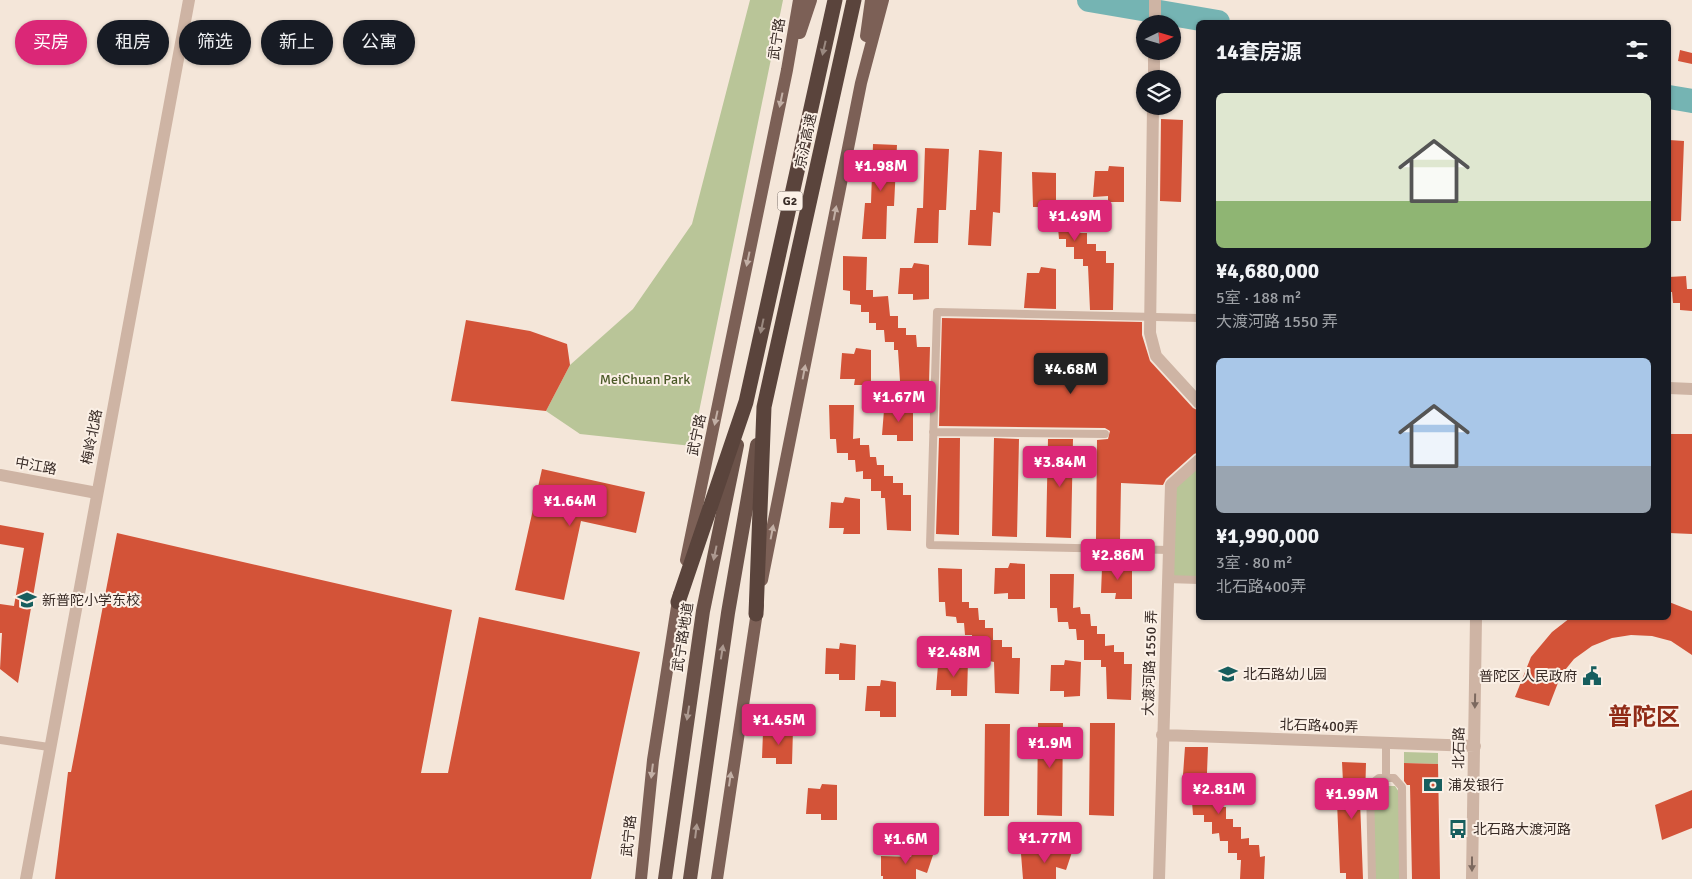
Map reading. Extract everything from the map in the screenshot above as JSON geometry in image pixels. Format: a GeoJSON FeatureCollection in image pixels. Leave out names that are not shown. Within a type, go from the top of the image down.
{"type":"FeatureCollection","features":[{"type":"Feature","properties":{"kind":"highway","name":"京沪高速"},"geometry":{"type":"LineString","coordinates":[[678,602],[746,402],[835,0]]}},
{"type":"Feature","properties":{"kind":"highway","name":"京沪高速"},"geometry":{"type":"LineString","coordinates":[[756,614],[764,407],[854,0]]}},
{"type":"Feature","properties":{"kind":"highway","name":"武宁路地道"},"geometry":{"type":"LineString","coordinates":[[665,879],[703,611],[746,402]]}},
{"type":"Feature","properties":{"kind":"highway"},"geometry":{"type":"LineString","coordinates":[[690,879],[728,613],[764,407]]}},
{"type":"Feature","properties":{"kind":"main road","name":"武宁路"},"geometry":{"type":"LineString","coordinates":[[640,879],[653,760],[678,602],[787,70],[799,0]]}},
{"type":"Feature","properties":{"kind":"main road"},"geometry":{"type":"LineString","coordinates":[[787,70],[811,0]]}},
{"type":"Feature","properties":{"kind":"main road"},"geometry":{"type":"LineString","coordinates":[[716,879],[756,614],[877,1]]}},
{"type":"Feature","properties":{"kind":"street","name":"梅岭北路"},"geometry":{"type":"LineString","coordinates":[[26,879],[189,0]]}},
{"type":"Feature","properties":{"kind":"street"},"geometry":{"type":"LineString","coordinates":[[1155,0],[1155,15]]}},
{"type":"Feature","properties":{"kind":"street"},"geometry":{"type":"LineString","coordinates":[[1153,115],[1150,333],[1156,356],[1196,400]]}},
{"type":"Feature","properties":{"kind":"street"},"geometry":{"type":"LineString","coordinates":[[1671,388],[1692,389]]}},
{"type":"Feature","properties":{"kind":"street","name":"大渡河路 1550 弄"},"geometry":{"type":"LineString","coordinates":[[1159,879],[1171,485],[1196,463]]}},
{"type":"Feature","properties":{"kind":"street","name":"中江路"},"geometry":{"type":"LineString","coordinates":[[0,475],[97,493]]}},
{"type":"Feature","properties":{"kind":"street","name":"北石路"},"geometry":{"type":"LineString","coordinates":[[1472,879],[1476,620]]}},
{"type":"Feature","properties":{"kind":"street","name":"北石路400弄"},"geometry":{"type":"LineString","coordinates":[[1162,734],[1475,746]]}},
{"type":"Feature","properties":{"kind":"lane"},"geometry":{"type":"LineString","coordinates":[[1168,550],[930,545],[937,312],[1196,318]]}},
{"type":"Feature","properties":{"kind":"lane"},"geometry":{"type":"LineString","coordinates":[[933,432],[1105,434]]}},
{"type":"Feature","properties":{"kind":"lane"},"geometry":{"type":"LineString","coordinates":[[1167,579],[1196,580]]}},
{"type":"Feature","properties":{"kind":"lane"},"geometry":{"type":"LineString","coordinates":[[0,740],[49,747]]}},
{"type":"Feature","properties":{"kind":"lane"},"geometry":{"type":"LineString","coordinates":[[1386,744],[1386,778]]}},
{"type":"Feature","properties":{"kind":"lane"},"geometry":{"type":"LineString","coordinates":[[1372,879],[1370,785],[1379,778],[1394,778],[1402,786],[1403,879]]}},
{"type":"Feature","properties":{"kind":"green space","name":"MeiChuan Park"},"geometry":{"type":"Polygon","coordinates":[[[750,0],[783,0],[692,446],[580,434],[546,411],[570,365],[633,309],[692,224],[750,0]]]}},
{"type":"Feature","properties":{"kind":"green space"},"geometry":{"type":"Polygon","coordinates":[[[1196,463],[1196,579],[1167,579],[1171,485],[1196,463]]]}},
{"type":"Feature","properties":{"kind":"green space"},"geometry":{"type":"Polygon","coordinates":[[[1404,752],[1438,753],[1438,764],[1404,763],[1404,752]]]}},
{"type":"Feature","properties":{"kind":"green space"},"geometry":{"type":"Polygon","coordinates":[[[1379,786],[1395,786],[1399,792],[1400,879],[1374,879],[1373,790],[1379,786]]]}},
{"type":"Feature","properties":{"kind":"building"},"geometry":{"type":"Polygon","coordinates":[[[1680,50],[1692,53],[1692,64],[1678,61],[1680,50]]]}},
{"type":"Feature","properties":{"kind":"building"},"geometry":{"type":"Polygon","coordinates":[[[1161,119],[1183,120],[1181,202],[1160,201],[1161,119]]]}},
{"type":"Feature","properties":{"kind":"building"},"geometry":{"type":"Polygon","coordinates":[[[1671,140],[1684,141],[1681,221],[1671,221],[1671,140]]]}},
{"type":"Feature","properties":{"kind":"building"},"geometry":{"type":"Polygon","coordinates":[[[873,144],[897,145],[894,206],[887,206],[886,239],[862,239],[865,203],[871,203],[873,144]]]}},
{"type":"Feature","properties":{"kind":"building"},"geometry":{"type":"Polygon","coordinates":[[[925,148],[949,149],[946,210],[939,210],[938,243],[914,243],[917,208],[923,208],[925,148]]]}},
{"type":"Feature","properties":{"kind":"building"},"geometry":{"type":"Polygon","coordinates":[[[979,150],[1002,152],[1000,213],[993,212],[991,246],[968,245],[970,210],[976,210],[979,150]]]}},
{"type":"Feature","properties":{"kind":"building"},"geometry":{"type":"Polygon","coordinates":[[[1109,166],[1124,167],[1124,202],[1108,202],[1108,196],[1093,197],[1095,171],[1108,171],[1109,166]]]}},
{"type":"Feature","properties":{"kind":"building"},"geometry":{"type":"Polygon","coordinates":[[[1032,172],[1056,173],[1056,207],[1063,206],[1063,213],[1072,213],[1073,225],[1079,225],[1079,233],[1087,233],[1087,244],[1096,244],[1096,251],[1106,251],[1106,263],[1114,263],[1113,310],[1090,310],[1088,266],[1083,266],[1083,259],[1074,259],[1074,247],[1066,247],[1066,239],[1059,239],[1058,228],[1051,228],[1050,221],[1040,220],[1039,207],[1033,207],[1032,172]]]}},
{"type":"Feature","properties":{"kind":"building"},"geometry":{"type":"Polygon","coordinates":[[[843,256],[867,257],[866,290],[873,290],[873,297],[888,296],[890,316],[898,316],[898,328],[906,328],[906,335],[916,335],[917,347],[930,347],[929,382],[900,381],[898,350],[894,350],[894,342],[885,342],[884,330],[876,330],[876,323],[869,323],[869,312],[861,312],[861,305],[850,304],[850,291],[843,290],[843,256]]]}},
{"type":"Feature","properties":{"kind":"building"},"geometry":{"type":"Polygon","coordinates":[[[914,263],[929,265],[929,299],[913,300],[913,294],[898,294],[900,268],[912,268],[914,263]]]}},
{"type":"Feature","properties":{"kind":"building"},"geometry":{"type":"Polygon","coordinates":[[[1041,267],[1056,269],[1056,309],[1024,308],[1027,273],[1039,273],[1041,267]]]}},
{"type":"Feature","properties":{"kind":"building"},"geometry":{"type":"Polygon","coordinates":[[[1686,276],[1687,289],[1692,289],[1692,311],[1680,310],[1680,303],[1673,303],[1671,277],[1686,276]]]}},
{"type":"Feature","properties":{"kind":"building"},"geometry":{"type":"Polygon","coordinates":[[[942,318],[1142,322],[1142,335],[1150,361],[1196,410],[1196,453],[1166,479],[1163,485],[1121,483],[1120,541],[1096,540],[1097,440],[1108,439],[1110,431],[1105,428],[939,426],[942,318]]]}},
{"type":"Feature","properties":{"kind":"building"},"geometry":{"type":"Polygon","coordinates":[[[466,320],[530,331],[567,344],[570,365],[546,411],[451,401],[466,320]]]}},
{"type":"Feature","properties":{"kind":"building"},"geometry":{"type":"Polygon","coordinates":[[[856,348],[871,350],[871,385],[854,385],[855,379],[840,379],[842,353],[854,354],[856,348]]]}},
{"type":"Feature","properties":{"kind":"building"},"geometry":{"type":"Polygon","coordinates":[[[829,405],[854,405],[853,439],[860,438],[860,445],[869,445],[870,457],[876,457],[877,465],[884,465],[884,476],[893,476],[893,483],[903,483],[903,495],[911,495],[911,531],[887,530],[885,498],[881,498],[881,491],[871,491],[871,479],[863,479],[863,471],[856,472],[855,460],[848,460],[848,453],[837,453],[836,439],[830,439],[829,405]]]}},
{"type":"Feature","properties":{"kind":"building"},"geometry":{"type":"Polygon","coordinates":[[[898,405],[913,406],[913,441],[897,441],[897,435],[882,435],[884,410],[897,410],[898,405]]]}},
{"type":"Feature","properties":{"kind":"building"},"geometry":{"type":"Polygon","coordinates":[[[1671,434],[1692,434],[1692,534],[1671,533],[1671,434]]]}},
{"type":"Feature","properties":{"kind":"building"},"geometry":{"type":"Polygon","coordinates":[[[939,438],[960,438],[959,535],[936,534],[939,438]]]}},
{"type":"Feature","properties":{"kind":"building"},"geometry":{"type":"Polygon","coordinates":[[[994,438],[1019,439],[1017,537],[992,536],[994,438]]]}},
{"type":"Feature","properties":{"kind":"building"},"geometry":{"type":"Polygon","coordinates":[[[1048,439],[1073,439],[1071,538],[1046,537],[1048,439]]]}},
{"type":"Feature","properties":{"kind":"building"},"geometry":{"type":"Polygon","coordinates":[[[542,469],[645,492],[636,533],[581,521],[564,600],[515,590],[542,469]]]}},
{"type":"Feature","properties":{"kind":"building"},"geometry":{"type":"Polygon","coordinates":[[[845,497],[860,499],[860,534],[843,534],[844,528],[829,528],[831,502],[843,503],[845,497]]]}},
{"type":"Feature","properties":{"kind":"building"},"geometry":{"type":"Polygon","coordinates":[[[0,525],[44,533],[18,683],[0,669],[2,633],[0,633],[0,604],[14,606],[24,548],[0,544],[0,525]]]}},
{"type":"Feature","properties":{"kind":"building"},"geometry":{"type":"Polygon","coordinates":[[[117,533],[452,610],[421,773],[448,773],[479,617],[640,652],[591,879],[55,879],[68,772],[71,772],[117,533]]]}},
{"type":"Feature","properties":{"kind":"building"},"geometry":{"type":"Polygon","coordinates":[[[1010,563],[1025,564],[1025,599],[1008,599],[1008,593],[994,594],[995,568],[1008,568],[1010,563]]]}},
{"type":"Feature","properties":{"kind":"building"},"geometry":{"type":"Polygon","coordinates":[[[1117,563],[1132,564],[1132,599],[1115,599],[1116,593],[1101,593],[1102,568],[1115,568],[1117,563]]]}},
{"type":"Feature","properties":{"kind":"building"},"geometry":{"type":"Polygon","coordinates":[[[938,568],[962,569],[962,602],[969,602],[969,608],[978,608],[979,620],[985,620],[985,628],[993,628],[993,640],[1002,640],[1002,647],[1012,647],[1012,658],[1020,658],[1019,694],[995,693],[994,662],[989,661],[989,654],[972,654],[972,635],[965,635],[964,623],[957,623],[956,617],[946,616],[945,602],[939,602],[938,568]]]}},
{"type":"Feature","properties":{"kind":"building"},"geometry":{"type":"Polygon","coordinates":[[[1050,574],[1074,574],[1073,608],[1080,607],[1081,614],[1090,614],[1091,626],[1097,626],[1097,634],[1105,634],[1105,646],[1114,645],[1114,652],[1124,652],[1124,664],[1132,664],[1131,700],[1107,699],[1106,667],[1101,667],[1101,660],[1084,660],[1084,640],[1077,640],[1076,629],[1069,629],[1068,622],[1058,622],[1057,608],[1050,608],[1050,574]]]}},
{"type":"Feature","properties":{"kind":"building"},"geometry":{"type":"Polygon","coordinates":[[[1671,603],[1692,611],[1692,655],[1671,641],[1652,636],[1631,635],[1612,638],[1592,646],[1574,659],[1561,675],[1549,706],[1515,697],[1531,657],[1552,632],[1567,620],[1671,620],[1671,603]]]}},
{"type":"Feature","properties":{"kind":"building"},"geometry":{"type":"Polygon","coordinates":[[[840,643],[856,645],[855,680],[839,680],[839,674],[825,674],[826,648],[839,649],[840,643]]]}},
{"type":"Feature","properties":{"kind":"building"},"geometry":{"type":"Polygon","coordinates":[[[952,660],[968,661],[967,696],[951,696],[951,690],[936,690],[938,665],[951,665],[952,660]]]}},
{"type":"Feature","properties":{"kind":"building"},"geometry":{"type":"Polygon","coordinates":[[[1065,660],[1081,662],[1080,696],[1064,697],[1064,691],[1050,691],[1051,665],[1064,665],[1065,660]]]}},
{"type":"Feature","properties":{"kind":"building"},"geometry":{"type":"Polygon","coordinates":[[[881,680],[896,682],[896,717],[880,717],[880,711],[865,711],[867,686],[880,686],[881,680]]]}},
{"type":"Feature","properties":{"kind":"building"},"geometry":{"type":"Polygon","coordinates":[[[1038,723],[1063,723],[1062,816],[1037,815],[1038,723]]]}},
{"type":"Feature","properties":{"kind":"building"},"geometry":{"type":"Polygon","coordinates":[[[1090,723],[1115,723],[1114,816],[1089,815],[1090,723]]]}},
{"type":"Feature","properties":{"kind":"building"},"geometry":{"type":"Polygon","coordinates":[[[985,724],[1010,724],[1009,816],[984,816],[985,724]]]}},
{"type":"Feature","properties":{"kind":"building"},"geometry":{"type":"Polygon","coordinates":[[[777,728],[793,729],[792,764],[776,764],[776,758],[762,758],[763,732],[776,733],[777,728]]]}},
{"type":"Feature","properties":{"kind":"building"},"geometry":{"type":"Polygon","coordinates":[[[1185,747],[1208,747],[1206,798],[1216,800],[1216,807],[1226,807],[1226,819],[1233,819],[1233,827],[1241,827],[1241,839],[1249,838],[1249,845],[1259,845],[1260,857],[1265,856],[1264,879],[1240,879],[1241,860],[1237,860],[1237,853],[1228,853],[1228,841],[1220,841],[1219,833],[1212,834],[1212,822],[1204,822],[1204,815],[1193,815],[1191,789],[1182,789],[1185,747]]]}},
{"type":"Feature","properties":{"kind":"building"},"geometry":{"type":"Polygon","coordinates":[[[1342,762],[1366,763],[1365,800],[1360,801],[1363,879],[1346,879],[1346,873],[1340,873],[1337,802],[1344,802],[1342,762]]]}},
{"type":"Feature","properties":{"kind":"building"},"geometry":{"type":"Polygon","coordinates":[[[1404,763],[1438,764],[1440,879],[1412,879],[1410,785],[1407,785],[1404,781],[1404,763]]]}},
{"type":"Feature","properties":{"kind":"building"},"geometry":{"type":"Polygon","coordinates":[[[822,784],[837,785],[837,820],[821,820],[821,814],[806,814],[808,788],[820,789],[822,784]]]}},
{"type":"Feature","properties":{"kind":"building"},"geometry":{"type":"Polygon","coordinates":[[[1692,790],[1692,828],[1662,840],[1655,805],[1692,790]]]}},
{"type":"Feature","properties":{"kind":"building"},"geometry":{"type":"Polygon","coordinates":[[[1054,843],[1072,852],[1066,870],[1056,867],[1056,879],[1023,879],[1021,854],[1051,854],[1054,843]]]}},
{"type":"Feature","properties":{"kind":"building"},"geometry":{"type":"Polygon","coordinates":[[[914,846],[933,855],[927,873],[916,869],[916,879],[883,879],[883,876],[881,876],[881,856],[911,857],[914,846]]]}},
{"type":"Feature","properties":{"kind":"waterway"},"geometry":{"type":"LineString","coordinates":[[1089,0],[1206,20]]}},
{"type":"Feature","properties":{"kind":"waterway"},"geometry":{"type":"LineString","coordinates":[[1671,97],[1692,101]]}},
{"type":"Feature","properties":{"kind":"place","name":"新普陀小学东校"},"geometry":{"type":"Point","coordinates":[27,600]}},
{"type":"Feature","properties":{"kind":"place","name":"北石路幼儿园"},"geometry":{"type":"Point","coordinates":[1228,674]}},
{"type":"Feature","properties":{"kind":"place","name":"普陀区人民政府"},"geometry":{"type":"Point","coordinates":[1592,676]}},
{"type":"Feature","properties":{"kind":"place","name":"浦发银行"},"geometry":{"type":"Point","coordinates":[1433,785]}},
{"type":"Feature","properties":{"kind":"place","name":"北石路大渡河路"},"geometry":{"type":"Point","coordinates":[1458,829]}},
{"type":"Feature","properties":{"kind":"district","name":"普陀区"},"geometry":{"type":"Point","coordinates":[1644,717]}}]}
